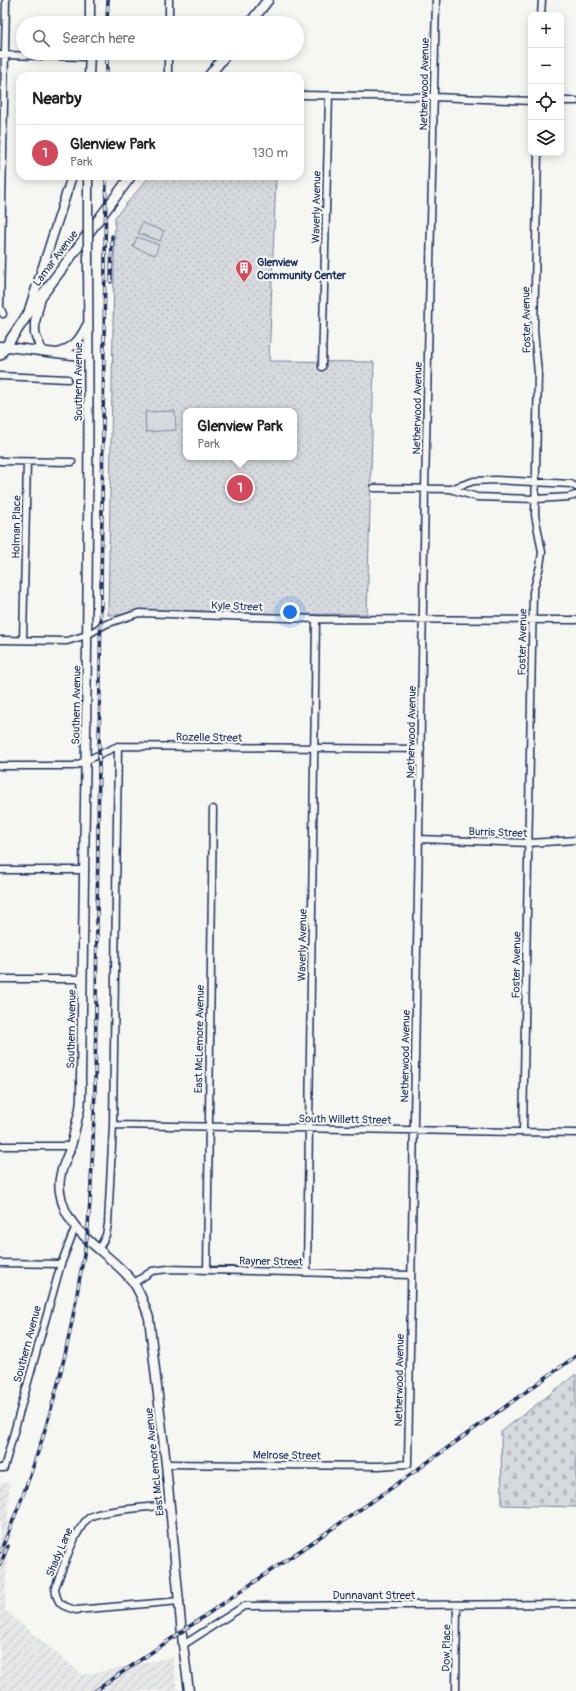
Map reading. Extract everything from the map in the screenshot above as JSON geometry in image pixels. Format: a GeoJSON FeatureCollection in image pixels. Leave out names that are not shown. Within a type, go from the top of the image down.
{"type":"FeatureCollection","features":[{"type":"Feature","properties":{"kind":"main road"},"geometry":{"type":"LineString","coordinates":[[90,0],[90,16]]}},
{"type":"Feature","properties":{"kind":"main road"},"geometry":{"type":"LineString","coordinates":[[255,16],[268,0]]}},
{"type":"Feature","properties":{"kind":"main road"},"geometry":{"type":"LineString","coordinates":[[89,72],[90,60]]}},
{"type":"Feature","properties":{"kind":"main road"},"geometry":{"type":"LineString","coordinates":[[212,72],[222,60]]}},
{"type":"Feature","properties":{"kind":"main road"},"geometry":{"type":"LineString","coordinates":[[28,314],[71,180]]}},
{"type":"Feature","properties":{"kind":"main road","name":"Southern Avenue"},"geometry":{"type":"LineString","coordinates":[[88,180],[88,635],[80,1110],[71,1146],[60,1174],[60,1192],[65,1210],[75,1228],[99,1249]]}},
{"type":"Feature","properties":{"kind":"main road","name":"Lamar Avenue"},"geometry":{"type":"LineString","coordinates":[[0,355],[3,346],[128,180]]}},
{"type":"Feature","properties":{"kind":"main road"},"geometry":{"type":"LineString","coordinates":[[42,296],[35,322],[35,334],[42,351]]}},
{"type":"Feature","properties":{"kind":"main road"},"geometry":{"type":"LineString","coordinates":[[56,353],[70,348],[80,340],[88,322]]}},
{"type":"Feature","properties":{"kind":"main road"},"geometry":{"type":"LineString","coordinates":[[3,346],[88,357]]}},
{"type":"Feature","properties":{"kind":"main road","name":"East McLemore Avenue"},"geometry":{"type":"LineString","coordinates":[[99,1249],[134,1283],[143,1299],[150,1318],[189,1691]]}},
{"type":"Feature","properties":{"kind":"street"},"geometry":{"type":"LineString","coordinates":[[3,314],[0,307],[3,55],[6,0]]}},
{"type":"Feature","properties":{"kind":"street"},"geometry":{"type":"LineString","coordinates":[[169,0],[169,16]]}},
{"type":"Feature","properties":{"kind":"street","name":"Netherwood Avenue"},"geometry":{"type":"LineString","coordinates":[[408,1464],[424,619],[425,489],[436,0]]}},
{"type":"Feature","properties":{"kind":"street"},"geometry":{"type":"LineString","coordinates":[[542,0],[542,12]]}},
{"type":"Feature","properties":{"kind":"street"},"geometry":{"type":"LineString","coordinates":[[3,55],[16,55]]}},
{"type":"Feature","properties":{"kind":"street"},"geometry":{"type":"LineString","coordinates":[[168,60],[168,72]]}},
{"type":"Feature","properties":{"kind":"street"},"geometry":{"type":"LineString","coordinates":[[304,95],[434,97],[528,101]]}},
{"type":"Feature","properties":{"kind":"street","name":"Waverly Avenue"},"geometry":{"type":"LineString","coordinates":[[322,367],[329,96]]}},
{"type":"Feature","properties":{"kind":"street"},"geometry":{"type":"LineString","coordinates":[[564,101],[576,101]]}},
{"type":"Feature","properties":{"kind":"street","name":"Foster Avenue"},"geometry":{"type":"LineString","coordinates":[[523,1132],[533,592],[542,552],[535,515],[538,372],[534,330],[538,156]]}},
{"type":"Feature","properties":{"kind":"street"},"geometry":{"type":"LineString","coordinates":[[0,376],[68,379]]}},
{"type":"Feature","properties":{"kind":"street"},"geometry":{"type":"LineString","coordinates":[[0,461],[72,462]]}},
{"type":"Feature","properties":{"kind":"street","name":"Holman Place"},"geometry":{"type":"LineString","coordinates":[[24,640],[27,462]]}},
{"type":"Feature","properties":{"kind":"street"},"geometry":{"type":"LineString","coordinates":[[450,489],[474,481],[496,480],[572,484],[576,487]]}},
{"type":"Feature","properties":{"kind":"street"},"geometry":{"type":"LineString","coordinates":[[374,488],[450,489],[477,497],[536,499],[569,497],[576,495]]}},
{"type":"Feature","properties":{"kind":"street","name":"Kyle Street"},"geometry":{"type":"LineString","coordinates":[[0,640],[67,641],[88,635],[106,624],[139,613],[316,619],[576,620]]}},
{"type":"Feature","properties":{"kind":"street","name":"Waverly Avenue"},"geometry":{"type":"LineString","coordinates":[[307,1271],[316,619]]}},
{"type":"Feature","properties":{"kind":"street"},"geometry":{"type":"LineString","coordinates":[[99,1249],[106,1235],[108,1224],[113,1125],[118,746]]}},
{"type":"Feature","properties":{"kind":"street","name":"Rozelle Street"},"geometry":{"type":"LineString","coordinates":[[0,766],[74,766],[118,746],[421,749]]}},
{"type":"Feature","properties":{"kind":"street","name":"East McLemore Avenue"},"geometry":{"type":"LineString","coordinates":[[207,1270],[213,809]]}},
{"type":"Feature","properties":{"kind":"street","name":"Burris Street"},"geometry":{"type":"LineString","coordinates":[[420,839],[529,843],[576,840]]}},
{"type":"Feature","properties":{"kind":"street"},"geometry":{"type":"LineString","coordinates":[[0,870],[85,870]]}},
{"type":"Feature","properties":{"kind":"street"},"geometry":{"type":"LineString","coordinates":[[0,979],[83,979]]}},
{"type":"Feature","properties":{"kind":"street","name":"South Willett Street"},"geometry":{"type":"LineString","coordinates":[[113,1125],[576,1134]]}},
{"type":"Feature","properties":{"kind":"street"},"geometry":{"type":"LineString","coordinates":[[0,1146],[71,1146]]}},
{"type":"Feature","properties":{"kind":"street","name":"Southern Avenue"},"geometry":{"type":"LineString","coordinates":[[2,1468],[61,1264],[75,1228]]}},
{"type":"Feature","properties":{"kind":"street"},"geometry":{"type":"LineString","coordinates":[[0,1263],[61,1264]]}},
{"type":"Feature","properties":{"kind":"street","name":"Rayner Street"},"geometry":{"type":"LineString","coordinates":[[134,1283],[152,1271],[168,1269],[307,1271],[411,1275]]}},
{"type":"Feature","properties":{"kind":"street","name":"Melrose Street"},"geometry":{"type":"LineString","coordinates":[[166,1464],[379,1466],[408,1464]]}},
{"type":"Feature","properties":{"kind":"street","name":"Shady Lane"},"geometry":{"type":"LineString","coordinates":[[170,1505],[91,1516],[80,1527],[55,1588],[56,1598],[63,1606],[76,1610],[180,1600]]}},
{"type":"Feature","properties":{"kind":"street","name":"Dunnavant Street"},"geometry":{"type":"LineString","coordinates":[[183,1645],[244,1606],[576,1604]]}},
{"type":"Feature","properties":{"kind":"street","name":"Dow Place"},"geometry":{"type":"LineString","coordinates":[[456,1691],[457,1605]]}},
{"type":"Feature","properties":{"kind":"shaded area"},"geometry":{"type":"Polygon","coordinates":[[[0,1483],[9,1483],[5,1610],[83,1675],[173,1657],[177,1691],[0,1691],[0,1483]]]}},
{"type":"Feature","properties":{"kind":"green space"},"geometry":{"type":"Polygon","coordinates":[[[147,180],[276,180],[269,361],[374,362],[367,614],[108,615],[115,217],[147,180]]]}},
{"type":"Feature","properties":{"kind":"green space"},"geometry":{"type":"Polygon","coordinates":[[[142,223],[164,231],[160,241],[138,233],[142,223]]]}},
{"type":"Feature","properties":{"kind":"green space"},"geometry":{"type":"Polygon","coordinates":[[[137,237],[159,245],[155,255],[133,247],[137,237]]]}},
{"type":"Feature","properties":{"kind":"green space"},"geometry":{"type":"Polygon","coordinates":[[[175,411],[176,430],[146,432],[145,412],[175,411]]]}},
{"type":"Feature","properties":{"kind":"green space"},"geometry":{"type":"Polygon","coordinates":[[[576,1374],[576,1507],[502,1505],[501,1432],[576,1374]]]}},
{"type":"Feature","properties":{"kind":"railway"},"geometry":{"type":"LineString","coordinates":[[107,16],[108,0]]}},
{"type":"Feature","properties":{"kind":"railway"},"geometry":{"type":"LineString","coordinates":[[107,60],[107,72]]}},
{"type":"Feature","properties":{"kind":"railway"},"geometry":{"type":"LineString","coordinates":[[0,1552],[25,1489],[56,1393],[71,1327],[89,1219],[95,1089],[106,180]]}},
{"type":"Feature","properties":{"kind":"railway"},"geometry":{"type":"LineString","coordinates":[[111,282],[112,236]]}},
{"type":"Feature","properties":{"kind":"railway"},"geometry":{"type":"LineString","coordinates":[[95,1691],[390,1489],[576,1356]]}},
{"type":"Feature","properties":{"kind":"railway"},"geometry":{"type":"LineString","coordinates":[[0,1565],[8,1546]]}},
{"type":"Feature","properties":{"kind":"place","name":"Glenview Community Center"},"geometry":{"type":"Point","coordinates":[244,283]}},
{"type":"Feature","properties":{"kind":"place","name":"Glenview Park"},"geometry":{"type":"Point","coordinates":[240,488]}}]}
